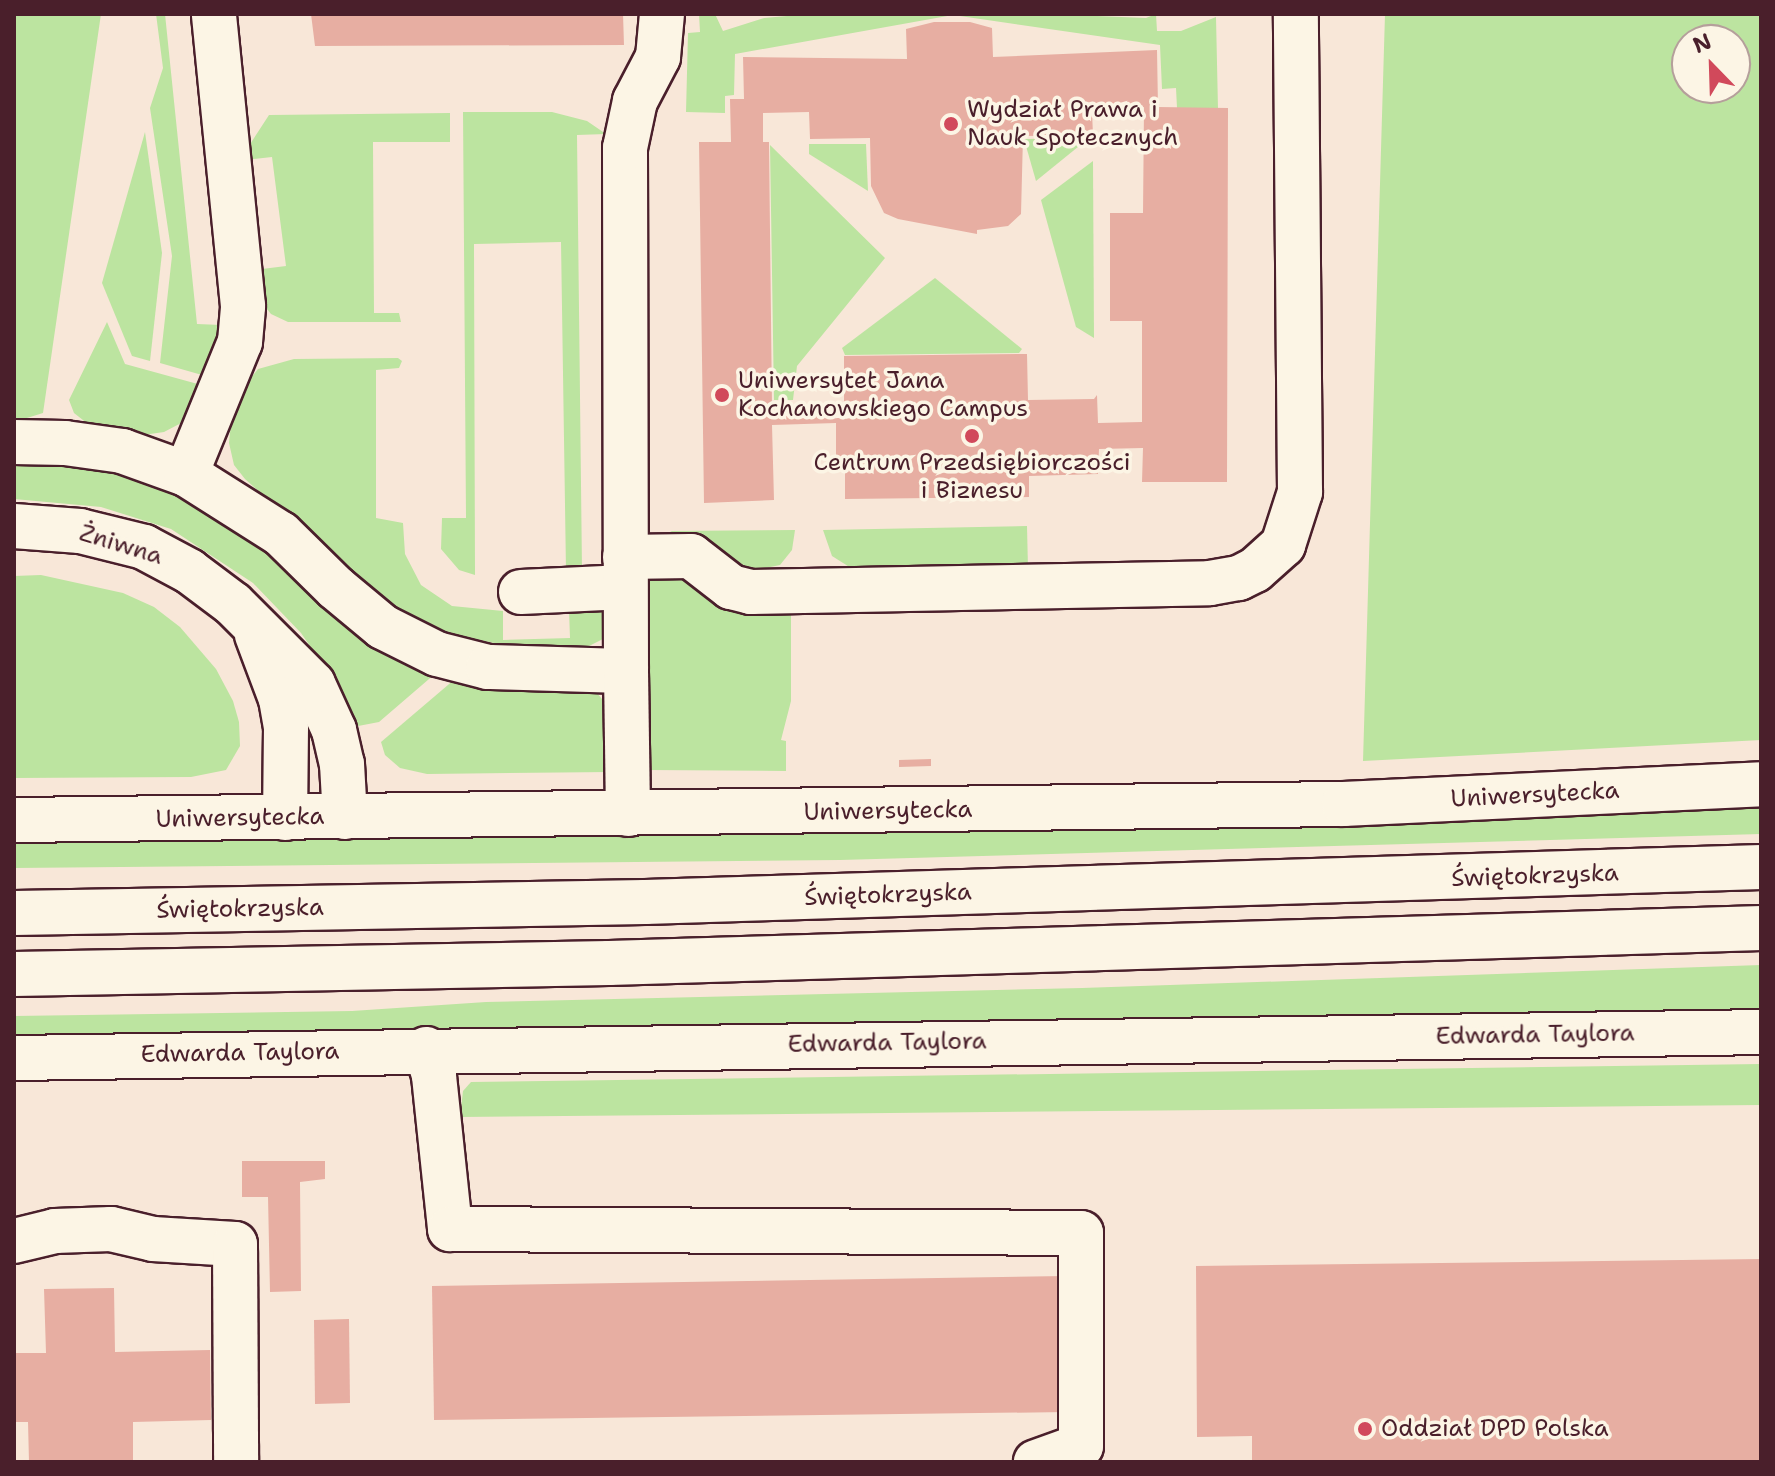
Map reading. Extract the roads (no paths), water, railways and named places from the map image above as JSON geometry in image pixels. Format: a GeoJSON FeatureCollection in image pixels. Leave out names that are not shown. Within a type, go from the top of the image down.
{"type":"FeatureCollection","features":[{"type":"Feature","properties":{"kind":"main road"},"geometry":{"type":"LineString","coordinates":[[186,474],[240,342],[243,306],[214,14]]}},
{"type":"Feature","properties":{"kind":"main road"},"geometry":{"type":"LineString","coordinates":[[628,814],[625,148],[635,101],[658,57],[662,14]]}},
{"type":"Feature","properties":{"kind":"main road"},"geometry":{"type":"LineString","coordinates":[[521,592],[691,556],[731,587],[751,592],[1210,583],[1239,578],[1255,570],[1283,545],[1300,492],[1296,14]]}},
{"type":"Feature","properties":{"kind":"main road"},"geometry":{"type":"LineString","coordinates":[[14,442],[65,443],[122,451],[186,474],[281,534],[336,588],[383,627],[437,654],[488,667],[626,671]]}},
{"type":"Feature","properties":{"kind":"main road","name":"Żniwna"},"geometry":{"type":"LineString","coordinates":[[14,526],[80,531],[144,547],[213,587],[313,684],[342,764],[345,817]]}},
{"type":"Feature","properties":{"kind":"main road","name":"Żniwna"},"geometry":{"type":"LineString","coordinates":[[254,625],[281,699],[286,727],[285,818]]}},
{"type":"Feature","properties":{"kind":"main road","name":"Uniwersytecka"},"geometry":{"type":"LineString","coordinates":[[14,820],[1344,804],[1761,784]]}},
{"type":"Feature","properties":{"kind":"main road","name":"Świętokrzyska"},"geometry":{"type":"LineString","coordinates":[[14,913],[677,901],[1761,867]]}},
{"type":"Feature","properties":{"kind":"main road"},"geometry":{"type":"LineString","coordinates":[[14,974],[639,962],[1761,928]]}},
{"type":"Feature","properties":{"kind":"main road","name":"Edwarda Taylora"},"geometry":{"type":"LineString","coordinates":[[14,1058],[426,1049],[1761,1032]]}},
{"type":"Feature","properties":{"kind":"main road"},"geometry":{"type":"LineString","coordinates":[[426,1049],[434,1076],[450,1229],[1081,1233],[1081,1446],[1036,1462]]}},
{"type":"Feature","properties":{"kind":"main road"},"geometry":{"type":"LineString","coordinates":[[14,1241],[55,1231],[111,1229],[153,1239],[235,1244],[236,1462]]}},
{"type":"Feature","properties":{"kind":"place","name":"Wydział Prawa i Nauk Społecznych"},"geometry":{"type":"Point","coordinates":[951,124]}},
{"type":"Feature","properties":{"kind":"place","name":"Uniwersytet Jana Kochanowskiego Campus"},"geometry":{"type":"Point","coordinates":[722,395]}},
{"type":"Feature","properties":{"kind":"place","name":"Centrum Przedsiębiorczości i Biznesu"},"geometry":{"type":"Point","coordinates":[972,436]}},
{"type":"Feature","properties":{"kind":"place","name":"Oddział DPD Polska"},"geometry":{"type":"Point","coordinates":[1365,1429]}}]}
